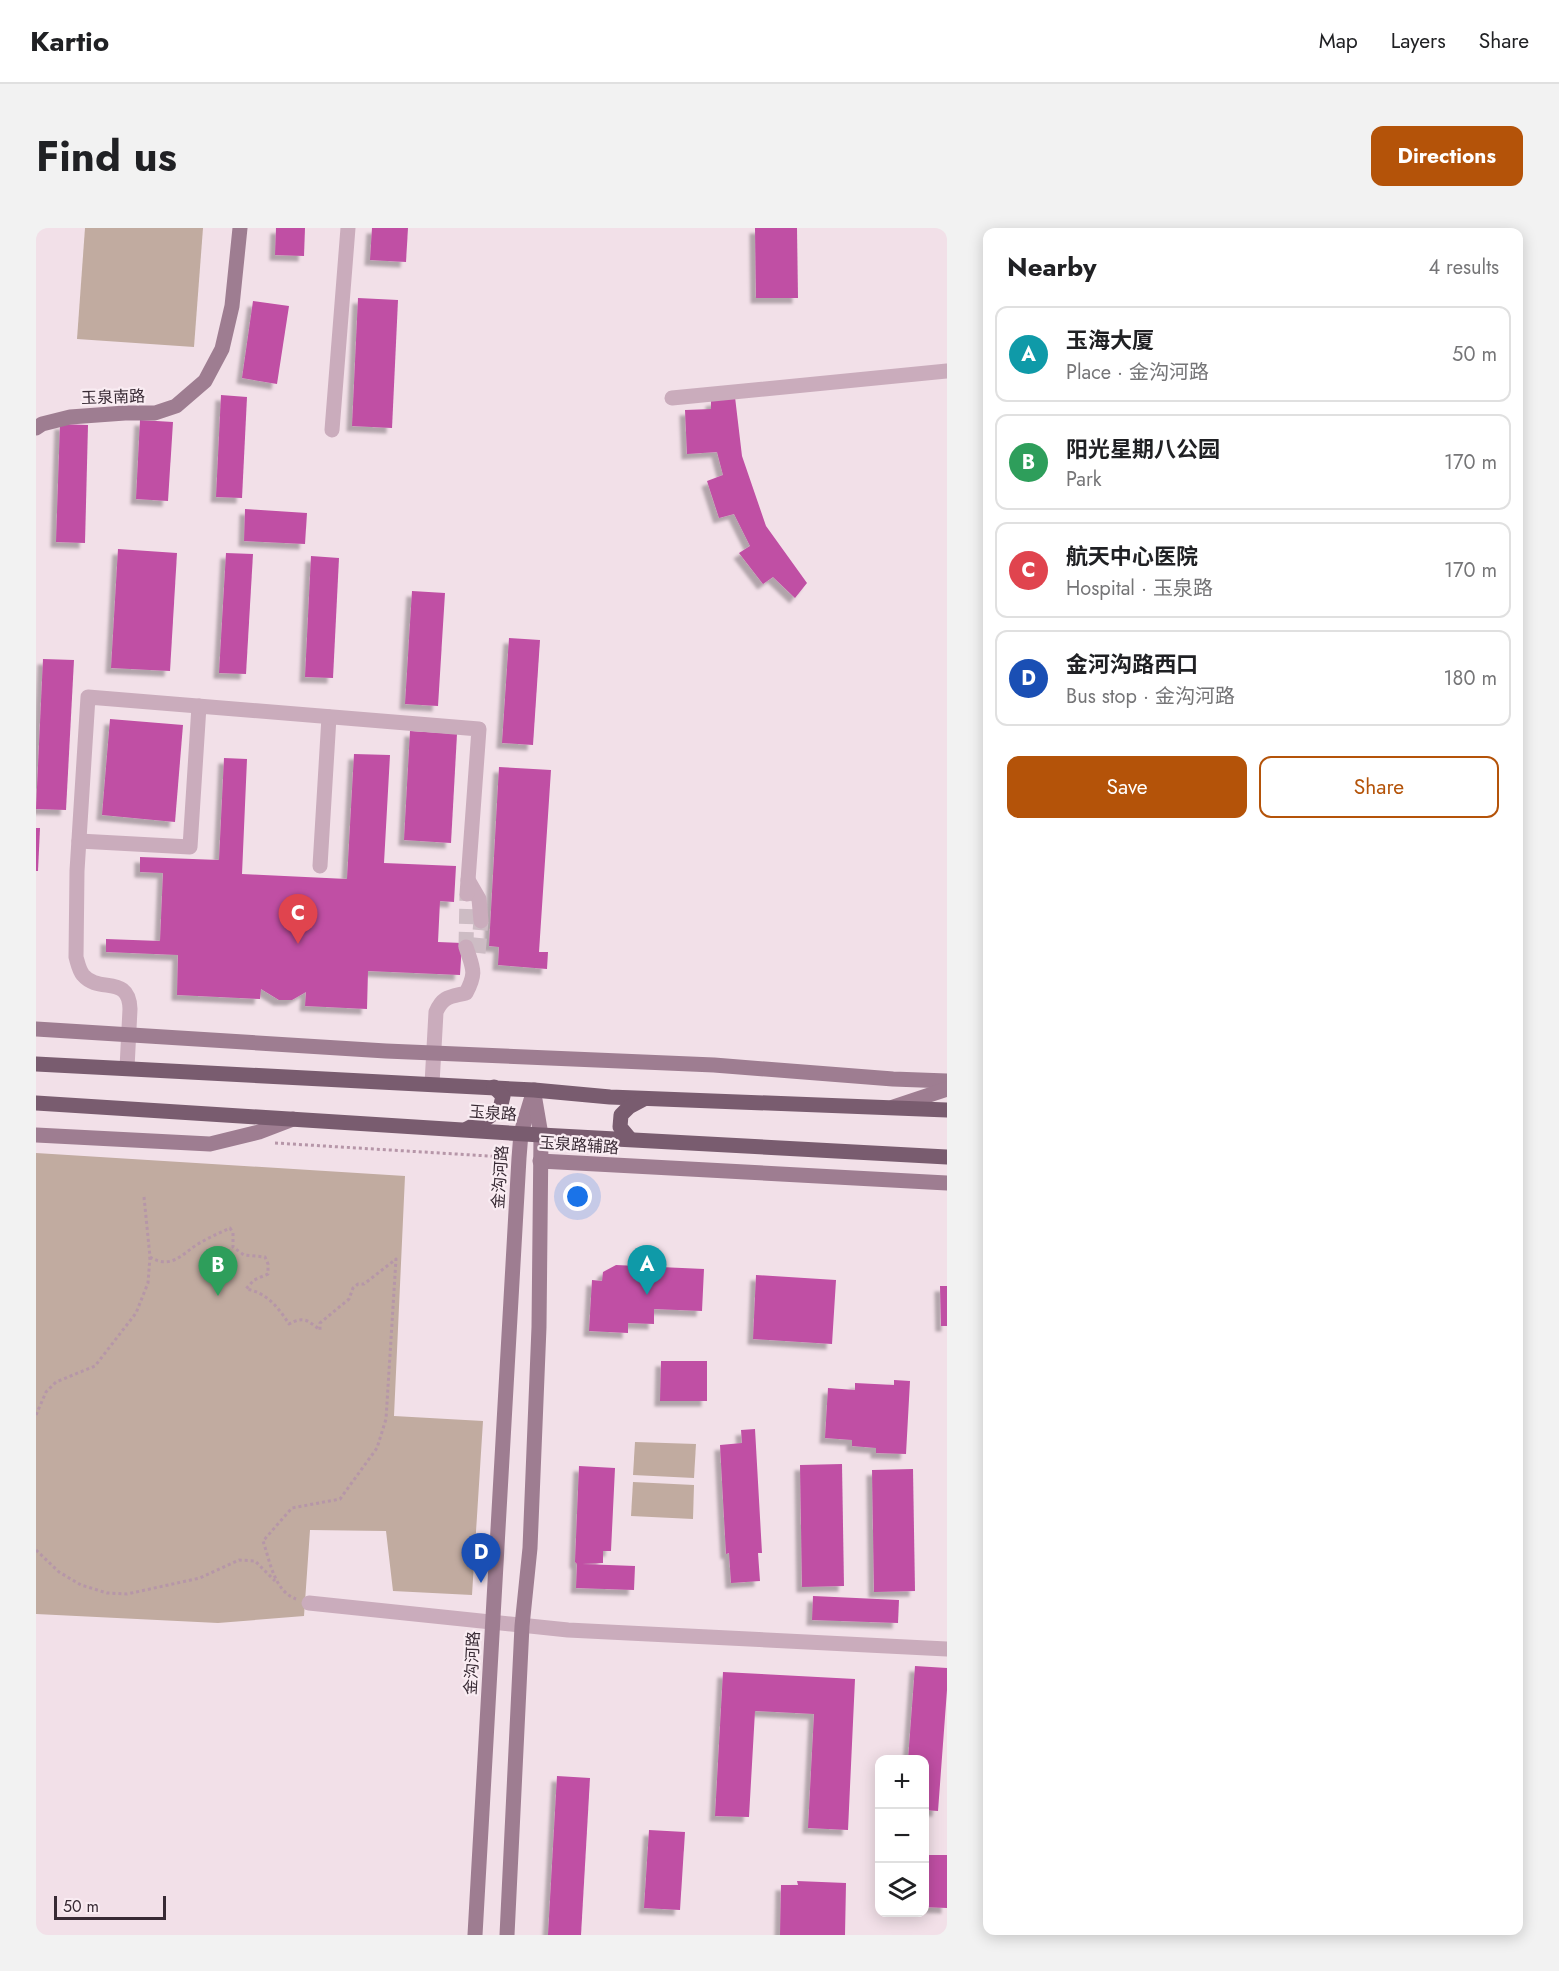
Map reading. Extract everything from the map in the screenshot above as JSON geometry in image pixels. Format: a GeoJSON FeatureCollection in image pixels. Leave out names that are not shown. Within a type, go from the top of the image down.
{"type":"FeatureCollection","features":[{"type":"Feature","properties":{"kind":"main road","name":"玉泉路"},"geometry":{"type":"LineString","coordinates":[[36,1064],[494,1087],[610,1097],[947,1110]]}},
{"type":"Feature","properties":{"kind":"main road"},"geometry":{"type":"LineString","coordinates":[[466,1129],[486,1119],[500,1108],[503,1096],[494,1087]]}},
{"type":"Feature","properties":{"kind":"main road"},"geometry":{"type":"LineString","coordinates":[[630,1139],[620,1127],[621,1115],[629,1107],[647,1098]]}},
{"type":"Feature","properties":{"kind":"main road","name":"玉泉路"},"geometry":{"type":"LineString","coordinates":[[36,1103],[541,1135],[947,1157]]}},
{"type":"Feature","properties":{"kind":"street","name":"玉泉南路"},"geometry":{"type":"LineString","coordinates":[[36,428],[42,424],[70,417],[154,413],[176,406],[205,381],[222,350],[232,306],[240,228]]}},
{"type":"Feature","properties":{"kind":"street"},"geometry":{"type":"LineString","coordinates":[[332,430],[348,228]]}},
{"type":"Feature","properties":{"kind":"street"},"geometry":{"type":"LineString","coordinates":[[672,398],[947,371]]}},
{"type":"Feature","properties":{"kind":"street"},"geometry":{"type":"LineString","coordinates":[[127,1068],[129,1001],[127,994],[119,987],[88,980],[79,968],[76,957],[79,841],[88,697],[478,729],[468,887],[479,899],[480,921]]}},
{"type":"Feature","properties":{"kind":"street"},"geometry":{"type":"LineString","coordinates":[[79,841],[190,847],[199,706]]}},
{"type":"Feature","properties":{"kind":"street"},"geometry":{"type":"LineString","coordinates":[[320,866],[329,717]]}},
{"type":"Feature","properties":{"kind":"street"},"geometry":{"type":"LineString","coordinates":[[432,1084],[436,1012],[441,1002],[466,993],[473,978],[472,950]]}},
{"type":"Feature","properties":{"kind":"street"},"geometry":{"type":"LineString","coordinates":[[36,1029],[434,1053],[714,1065],[947,1081]]}},
{"type":"Feature","properties":{"kind":"street"},"geometry":{"type":"LineString","coordinates":[[893,1107],[947,1089]]}},
{"type":"Feature","properties":{"kind":"street"},"geometry":{"type":"LineString","coordinates":[[507,1935],[522,1626],[531,1548],[539,1327],[541,1135],[534,1090]]}},
{"type":"Feature","properties":{"kind":"street","name":"金沟河路"},"geometry":{"type":"LineString","coordinates":[[476,1935],[519,1158],[521,1133],[534,1090]]}},
{"type":"Feature","properties":{"kind":"street"},"geometry":{"type":"LineString","coordinates":[[36,1135],[210,1144],[259,1132],[296,1118]]}},
{"type":"Feature","properties":{"kind":"street","name":"玉泉路辅路"},"geometry":{"type":"LineString","coordinates":[[540,1161],[947,1183]]}},
{"type":"Feature","properties":{"kind":"street"},"geometry":{"type":"LineString","coordinates":[[309,1604],[580,1631],[947,1650]]}},
{"type":"Feature","properties":{"kind":"path","name":"玉泉路辅路"},"geometry":{"type":"LineString","coordinates":[[266,1143],[288,1142],[519,1158]]}},
{"type":"Feature","properties":{"kind":"path"},"geometry":{"type":"LineString","coordinates":[[36,1415],[46,1392],[56,1382],[95,1366],[136,1312],[147,1283],[150,1257],[144,1197]]}},
{"type":"Feature","properties":{"kind":"path"},"geometry":{"type":"LineString","coordinates":[[150,1257],[157,1262],[180,1259],[197,1245],[230,1228],[233,1233],[232,1247],[244,1255],[265,1257],[268,1264],[268,1274],[254,1280],[246,1289],[254,1290],[276,1305],[289,1324],[299,1319],[308,1321],[320,1330],[320,1323],[349,1299],[353,1288],[358,1284],[364,1284],[396,1259],[386,1419],[377,1448],[340,1499],[292,1508],[263,1541],[278,1584]]}},
{"type":"Feature","properties":{"kind":"path"},"geometry":{"type":"LineString","coordinates":[[36,1550],[59,1572],[81,1585],[107,1593],[127,1594],[200,1578],[239,1560],[255,1561],[289,1596],[309,1604]]}},
{"type":"Feature","properties":{"kind":"shaded area"},"geometry":{"type":"Polygon","coordinates":[[[85,228],[203,228],[194,347],[77,339],[85,228]]]}},
{"type":"Feature","properties":{"kind":"shaded area"},"geometry":{"type":"Polygon","coordinates":[[[36,1153],[405,1176],[394,1416],[483,1421],[472,1595],[393,1591],[386,1531],[310,1530],[304,1616],[218,1623],[36,1614],[36,1153]]]}},
{"type":"Feature","properties":{"kind":"shaded area"},"geometry":{"type":"Polygon","coordinates":[[[635,1442],[696,1444],[694,1478],[633,1475],[635,1442]]]}},
{"type":"Feature","properties":{"kind":"shaded area"},"geometry":{"type":"Polygon","coordinates":[[[633,1482],[694,1485],[693,1519],[631,1516],[633,1482]]]}},
{"type":"Feature","properties":{"kind":"building"},"geometry":{"type":"Polygon","coordinates":[[[276,228],[305,228],[304,256],[275,255],[276,228]]]}},
{"type":"Feature","properties":{"kind":"building"},"geometry":{"type":"Polygon","coordinates":[[[372,228],[408,228],[406,262],[370,260],[372,228]]]}},
{"type":"Feature","properties":{"kind":"building"},"geometry":{"type":"Polygon","coordinates":[[[755,228],[797,228],[798,298],[756,298],[755,228]]]}},
{"type":"Feature","properties":{"kind":"building"},"geometry":{"type":"Polygon","coordinates":[[[358,298],[398,300],[392,428],[352,426],[358,298]]]}},
{"type":"Feature","properties":{"kind":"building"},"geometry":{"type":"Polygon","coordinates":[[[253,301],[289,306],[277,384],[242,378],[253,301]]]}},
{"type":"Feature","properties":{"kind":"building"},"geometry":{"type":"Polygon","coordinates":[[[221,395],[247,397],[242,498],[216,497],[221,395]]]}},
{"type":"Feature","properties":{"kind":"building"},"geometry":{"type":"Polygon","coordinates":[[[735,397],[742,456],[766,526],[807,583],[795,598],[773,577],[763,584],[739,553],[750,546],[734,514],[719,518],[707,481],[723,475],[717,452],[687,454],[685,410],[711,409],[711,401],[735,397]]]}},
{"type":"Feature","properties":{"kind":"building"},"geometry":{"type":"Polygon","coordinates":[[[140,420],[173,422],[168,501],[136,499],[140,420]]]}},
{"type":"Feature","properties":{"kind":"building"},"geometry":{"type":"Polygon","coordinates":[[[60,424],[88,425],[85,543],[56,542],[60,424]]]}},
{"type":"Feature","properties":{"kind":"building"},"geometry":{"type":"Polygon","coordinates":[[[245,509],[307,513],[305,544],[244,541],[245,509]]]}},
{"type":"Feature","properties":{"kind":"building"},"geometry":{"type":"Polygon","coordinates":[[[118,549],[177,553],[170,671],[111,668],[118,549]]]}},
{"type":"Feature","properties":{"kind":"building"},"geometry":{"type":"Polygon","coordinates":[[[226,553],[253,554],[246,674],[219,673],[226,553]]]}},
{"type":"Feature","properties":{"kind":"building"},"geometry":{"type":"Polygon","coordinates":[[[311,556],[339,558],[333,678],[305,677],[311,556]]]}},
{"type":"Feature","properties":{"kind":"building"},"geometry":{"type":"Polygon","coordinates":[[[412,591],[445,593],[438,706],[405,704],[412,591]]]}},
{"type":"Feature","properties":{"kind":"building"},"geometry":{"type":"Polygon","coordinates":[[[509,638],[540,640],[533,745],[502,743],[509,638]]]}},
{"type":"Feature","properties":{"kind":"building"},"geometry":{"type":"Polygon","coordinates":[[[43,659],[74,660],[66,810],[36,809],[43,659]]]}},
{"type":"Feature","properties":{"kind":"building"},"geometry":{"type":"Polygon","coordinates":[[[110,719],[183,725],[175,822],[102,815],[110,719]]]}},
{"type":"Feature","properties":{"kind":"building"},"geometry":{"type":"Polygon","coordinates":[[[410,731],[457,734],[451,843],[404,840],[410,731]]]}},
{"type":"Feature","properties":{"kind":"building"},"geometry":{"type":"Polygon","coordinates":[[[354,754],[390,755],[384,863],[456,866],[454,902],[440,901],[438,942],[462,943],[460,975],[368,971],[367,1009],[305,1006],[306,992],[292,1000],[279,1000],[261,989],[260,999],[177,995],[178,955],[106,952],[106,939],[160,941],[163,873],[140,872],[140,857],[219,860],[224,758],[247,759],[242,874],[347,879],[354,754]]]}},
{"type":"Feature","properties":{"kind":"building"},"geometry":{"type":"Polygon","coordinates":[[[499,767],[551,770],[539,952],[548,952],[547,969],[498,965],[499,947],[489,946],[499,767]]]}},
{"type":"Feature","properties":{"kind":"building"},"geometry":{"type":"Polygon","coordinates":[[[36,828],[40,828],[38,871],[36,871],[36,828]]]}},
{"type":"Feature","properties":{"kind":"building"},"geometry":{"type":"Polygon","coordinates":[[[616,1265],[704,1269],[702,1311],[654,1309],[654,1324],[628,1323],[628,1333],[589,1331],[592,1280],[602,1281],[603,1272],[616,1265]]]}},
{"type":"Feature","properties":{"kind":"building"},"geometry":{"type":"Polygon","coordinates":[[[756,1275],[836,1280],[832,1344],[753,1339],[756,1275]]]}},
{"type":"Feature","properties":{"kind":"building"},"geometry":{"type":"Polygon","coordinates":[[[940,1286],[947,1286],[947,1326],[941,1326],[940,1286]]]}},
{"type":"Feature","properties":{"kind":"building"},"geometry":{"type":"Polygon","coordinates":[[[661,1361],[707,1361],[707,1401],[660,1401],[661,1361]]]}},
{"type":"Feature","properties":{"kind":"building"},"geometry":{"type":"Polygon","coordinates":[[[894,1380],[910,1381],[906,1454],[876,1453],[876,1448],[852,1446],[852,1440],[825,1438],[828,1388],[855,1390],[855,1383],[894,1385],[894,1380]]]}},
{"type":"Feature","properties":{"kind":"building"},"geometry":{"type":"Polygon","coordinates":[[[755,1429],[762,1553],[758,1553],[760,1581],[731,1583],[729,1553],[726,1554],[720,1445],[742,1443],[741,1430],[755,1429]]]}},
{"type":"Feature","properties":{"kind":"building"},"geometry":{"type":"Polygon","coordinates":[[[842,1464],[844,1586],[802,1587],[800,1465],[842,1464]]]}},
{"type":"Feature","properties":{"kind":"building"},"geometry":{"type":"Polygon","coordinates":[[[579,1466],[615,1468],[611,1551],[603,1551],[603,1563],[582,1564],[635,1566],[634,1590],[576,1588],[579,1466]]]}},
{"type":"Feature","properties":{"kind":"building"},"geometry":{"type":"Polygon","coordinates":[[[913,1469],[915,1591],[874,1592],[872,1470],[913,1469]]]}},
{"type":"Feature","properties":{"kind":"building"},"geometry":{"type":"Polygon","coordinates":[[[813,1596],[899,1600],[898,1623],[812,1620],[813,1596]]]}},
{"type":"Feature","properties":{"kind":"building"},"geometry":{"type":"Polygon","coordinates":[[[915,1666],[947,1668],[938,1811],[929,1810],[929,1755],[908,1755],[915,1666]]]}},
{"type":"Feature","properties":{"kind":"building"},"geometry":{"type":"Polygon","coordinates":[[[723,1672],[855,1679],[848,1830],[808,1828],[814,1714],[755,1711],[749,1817],[715,1816],[723,1672]]]}},
{"type":"Feature","properties":{"kind":"building"},"geometry":{"type":"Polygon","coordinates":[[[557,1776],[590,1778],[581,1935],[548,1935],[557,1776]]]}},
{"type":"Feature","properties":{"kind":"building"},"geometry":{"type":"Polygon","coordinates":[[[649,1830],[685,1832],[680,1910],[644,1908],[649,1830]]]}},
{"type":"Feature","properties":{"kind":"building"},"geometry":{"type":"Polygon","coordinates":[[[929,1855],[947,1855],[947,1908],[929,1907],[929,1855]]]}},
{"type":"Feature","properties":{"kind":"building"},"geometry":{"type":"Polygon","coordinates":[[[797,1881],[846,1883],[845,1935],[780,1935],[781,1885],[798,1885],[797,1881]]]}},
{"type":"Feature","properties":{"kind":"tunnel"},"geometry":{"type":"LineString","coordinates":[[466,947],[467,894]]}},
{"type":"Feature","properties":{"kind":"tunnel"},"geometry":{"type":"LineString","coordinates":[[478,953],[481,921]]}},
{"type":"Feature","properties":{"kind":"place","name":"航天中心医院"},"geometry":{"type":"Point","coordinates":[298,944]}},
{"type":"Feature","properties":{"kind":"place","name":"玉海大厦"},"geometry":{"type":"Point","coordinates":[647,1295]}},
{"type":"Feature","properties":{"kind":"place","name":"阳光星期八公园"},"geometry":{"type":"Point","coordinates":[218,1296]}},
{"type":"Feature","properties":{"kind":"place","name":"金河沟路西口"},"geometry":{"type":"Point","coordinates":[481,1583]}}]}
